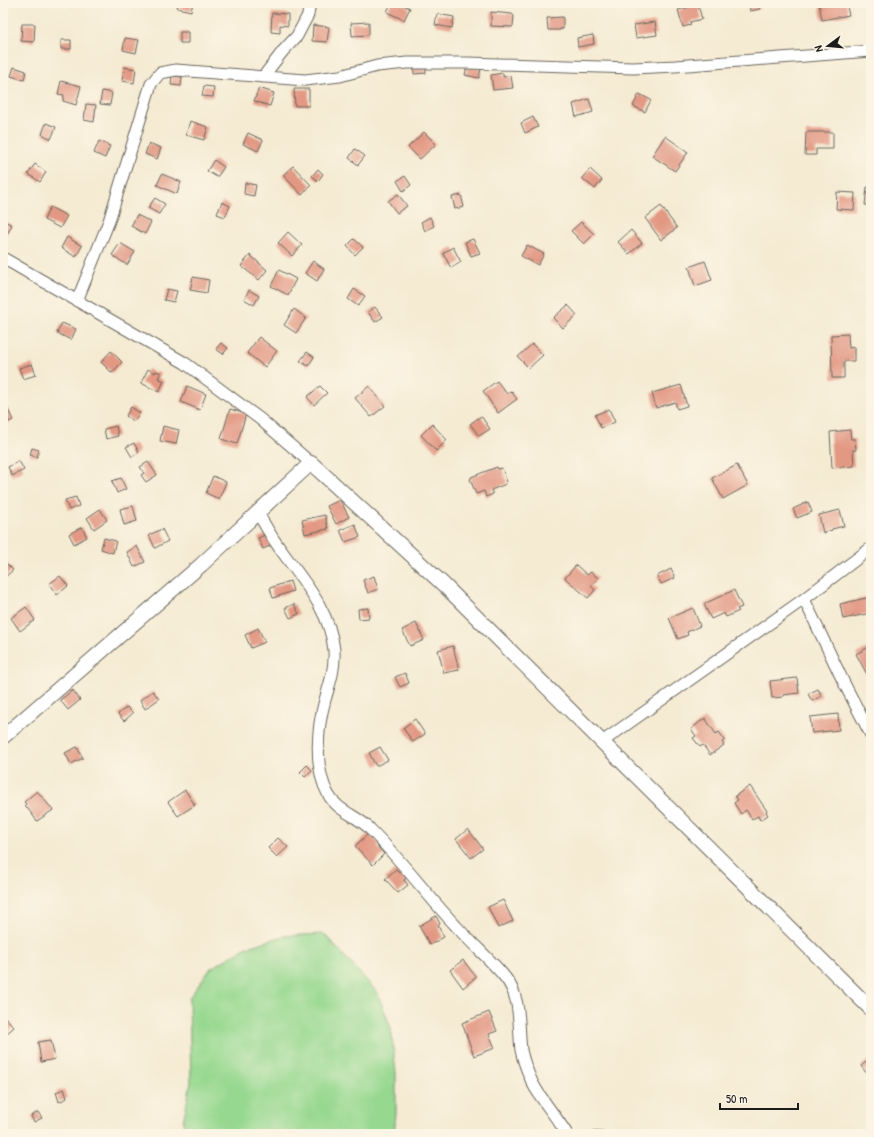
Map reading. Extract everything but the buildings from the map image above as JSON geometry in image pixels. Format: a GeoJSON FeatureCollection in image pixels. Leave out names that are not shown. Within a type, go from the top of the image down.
{"type":"FeatureCollection","features":[{"type":"Feature","properties":{"kind":"street"},"geometry":{"type":"LineString","coordinates":[[263,77],[283,51],[297,36],[308,15],[310,3]]}},
{"type":"Feature","properties":{"kind":"street"},"geometry":{"type":"LineString","coordinates":[[77,301],[109,221],[151,84],[160,73],[176,70],[305,80],[340,76],[377,66],[407,62],[467,62],[633,68],[871,52]]}},
{"type":"Feature","properties":{"kind":"street"},"geometry":{"type":"LineString","coordinates":[[3,258],[185,363],[260,419],[311,463],[444,585],[871,1009]]}},
{"type":"Feature","properties":{"kind":"street"},"geometry":{"type":"LineString","coordinates":[[3,737],[195,570],[311,463]]}},
{"type":"Feature","properties":{"kind":"street"},"geometry":{"type":"LineString","coordinates":[[258,513],[280,549],[321,607],[328,625],[334,649],[334,668],[324,702],[318,732],[319,758],[323,781],[329,796],[340,808],[369,827],[456,926],[505,976],[515,995],[522,1052],[532,1082],[567,1134]]}},
{"type":"Feature","properties":{"kind":"street"},"geometry":{"type":"LineString","coordinates":[[602,742],[804,599],[871,548]]}},
{"type":"Feature","properties":{"kind":"street"},"geometry":{"type":"LineString","coordinates":[[804,599],[844,683],[871,735]]}},
{"type":"Feature","properties":{"kind":"green space"},"geometry":{"type":"Polygon","coordinates":[[[324,934],[377,992],[391,1028],[396,1073],[396,1113],[394,1134],[187,1134],[183,1122],[191,1082],[189,998],[211,968],[247,947],[284,936],[324,934]]]}}]}
